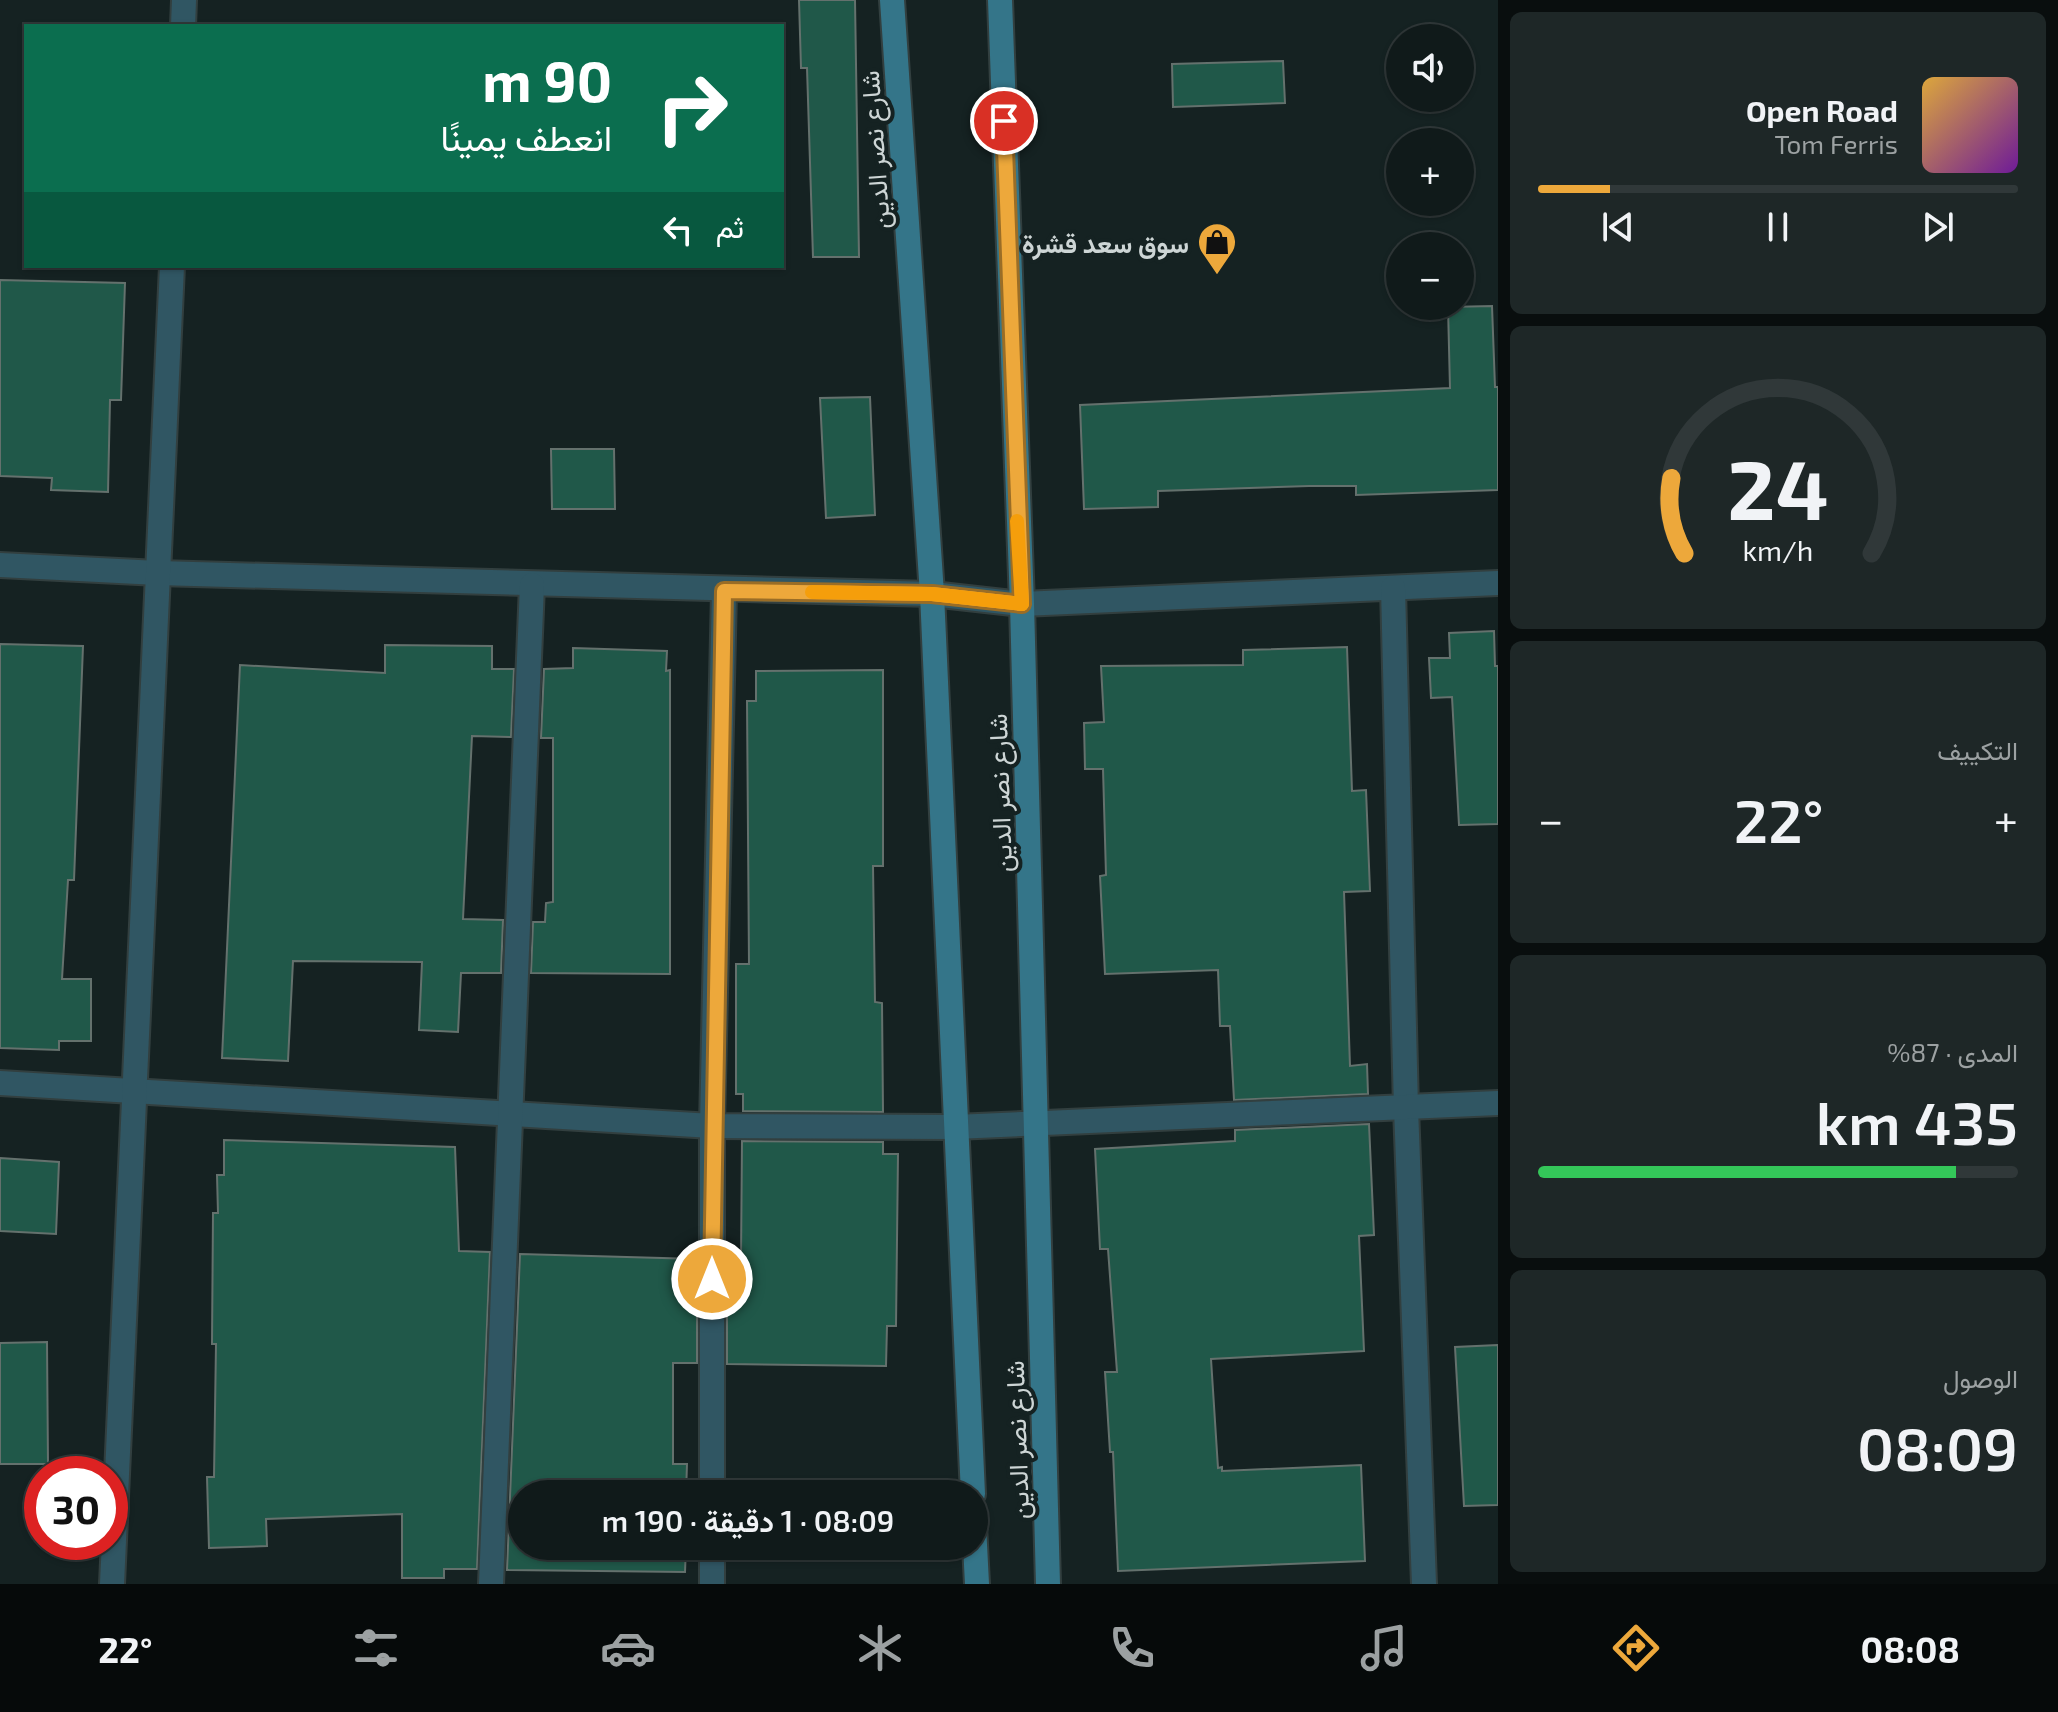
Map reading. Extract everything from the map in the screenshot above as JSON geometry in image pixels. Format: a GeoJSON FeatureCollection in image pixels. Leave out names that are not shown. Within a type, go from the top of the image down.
{"type":"FeatureCollection","features":[{"type":"Feature","properties":{"kind":"street"},"geometry":{"type":"LineString","coordinates":[[183,24],[184,0]]}},
{"type":"Feature","properties":{"kind":"street","name":"شارع نصر الدين"},"geometry":{"type":"LineString","coordinates":[[892,0],[932,594],[972,1480]]}},
{"type":"Feature","properties":{"kind":"street","name":"شارع نصر الدين"},"geometry":{"type":"LineString","coordinates":[[1000,0],[1022,604],[1048,1584]]}},
{"type":"Feature","properties":{"kind":"street"},"geometry":{"type":"LineString","coordinates":[[112,1584],[172,268]]}},
{"type":"Feature","properties":{"kind":"street"},"geometry":{"type":"LineString","coordinates":[[0,565],[724,591],[932,594],[1022,604],[1498,583]]}},
{"type":"Feature","properties":{"kind":"street"},"geometry":{"type":"LineString","coordinates":[[491,1584],[532,585]]}},
{"type":"Feature","properties":{"kind":"street"},"geometry":{"type":"LineString","coordinates":[[1393,588],[1406,1108],[1424,1584]]}},
{"type":"Feature","properties":{"kind":"street"},"geometry":{"type":"LineString","coordinates":[[712,1480],[712,1126],[724,591]]}},
{"type":"Feature","properties":{"kind":"street"},"geometry":{"type":"LineString","coordinates":[[0,1083],[712,1126],[955,1127],[1498,1103]]}},
{"type":"Feature","properties":{"kind":"street"},"geometry":{"type":"LineString","coordinates":[[712,1560],[712,1584]]}},
{"type":"Feature","properties":{"kind":"street","name":"شارع نصر الدين"},"geometry":{"type":"LineString","coordinates":[[976,1560],[977,1584]]}},
{"type":"Feature","properties":{"kind":"building"},"geometry":{"type":"Polygon","coordinates":[[[799,0],[855,0],[859,257],[813,257],[807,68],[801,68],[799,0]]]}},
{"type":"Feature","properties":{"kind":"building"},"geometry":{"type":"Polygon","coordinates":[[[1283,61],[1285,103],[1173,107],[1172,64],[1283,61]]]}},
{"type":"Feature","properties":{"kind":"building"},"geometry":{"type":"Polygon","coordinates":[[[0,280],[125,283],[121,400],[110,400],[108,492],[51,490],[52,478],[0,476],[0,280]]]}},
{"type":"Feature","properties":{"kind":"building"},"geometry":{"type":"Polygon","coordinates":[[[1474,306],[1492,306],[1495,387],[1498,387],[1498,490],[1356,495],[1356,486],[1158,491],[1158,507],[1084,509],[1080,405],[1450,388],[1448,320],[1474,320],[1474,306]]]}},
{"type":"Feature","properties":{"kind":"building"},"geometry":{"type":"Polygon","coordinates":[[[870,397],[875,515],[826,518],[820,398],[870,397]]]}},
{"type":"Feature","properties":{"kind":"building"},"geometry":{"type":"Polygon","coordinates":[[[551,449],[614,449],[615,509],[552,509],[551,449]]]}},
{"type":"Feature","properties":{"kind":"building"},"geometry":{"type":"Polygon","coordinates":[[[1494,631],[1495,666],[1498,666],[1498,824],[1459,825],[1452,697],[1431,698],[1429,658],[1450,658],[1449,633],[1494,631]]]}},
{"type":"Feature","properties":{"kind":"building"},"geometry":{"type":"Polygon","coordinates":[[[0,644],[83,646],[74,880],[68,880],[62,979],[91,979],[91,1041],[59,1041],[59,1050],[0,1048],[0,644]]]}},
{"type":"Feature","properties":{"kind":"building"},"geometry":{"type":"Polygon","coordinates":[[[385,645],[492,646],[492,669],[514,669],[511,737],[472,736],[463,919],[503,920],[501,973],[461,973],[458,1032],[419,1030],[422,962],[293,961],[288,1061],[222,1058],[240,665],[385,673],[385,645]]]}},
{"type":"Feature","properties":{"kind":"building"},"geometry":{"type":"Polygon","coordinates":[[[1347,647],[1352,791],[1366,790],[1370,891],[1344,892],[1350,1066],[1367,1064],[1368,1094],[1234,1100],[1230,1026],[1220,1026],[1218,970],[1105,974],[1100,876],[1106,875],[1103,769],[1085,769],[1084,723],[1104,722],[1101,666],[1243,665],[1243,650],[1347,647]]]}},
{"type":"Feature","properties":{"kind":"building"},"geometry":{"type":"Polygon","coordinates":[[[573,648],[667,651],[666,671],[670,670],[670,974],[531,973],[533,922],[545,922],[546,903],[553,902],[553,738],[541,738],[544,669],[573,668],[573,648]]]}},
{"type":"Feature","properties":{"kind":"building"},"geometry":{"type":"Polygon","coordinates":[[[883,670],[883,866],[873,866],[875,1002],[882,1003],[883,1112],[743,1111],[743,1094],[736,1094],[736,964],[749,964],[747,701],[756,701],[756,671],[883,670]]]}},
{"type":"Feature","properties":{"kind":"building"},"geometry":{"type":"Polygon","coordinates":[[[1369,1124],[1374,1235],[1359,1236],[1364,1351],[1211,1359],[1218,1468],[1222,1467],[1222,1471],[1361,1465],[1365,1561],[1118,1571],[1113,1452],[1110,1452],[1105,1372],[1117,1372],[1108,1249],[1100,1249],[1095,1149],[1235,1141],[1235,1130],[1369,1124]]]}},
{"type":"Feature","properties":{"kind":"building"},"geometry":{"type":"Polygon","coordinates":[[[224,1140],[455,1147],[459,1251],[490,1252],[477,1569],[444,1569],[444,1578],[402,1578],[402,1514],[266,1519],[267,1546],[209,1548],[207,1477],[214,1477],[216,1344],[212,1344],[213,1213],[218,1213],[217,1175],[224,1175],[224,1140]]]}},
{"type":"Feature","properties":{"kind":"building"},"geometry":{"type":"Polygon","coordinates":[[[742,1141],[883,1142],[883,1154],[898,1154],[896,1326],[887,1326],[886,1366],[727,1364],[727,1260],[741,1260],[742,1141]]]}},
{"type":"Feature","properties":{"kind":"building"},"geometry":{"type":"Polygon","coordinates":[[[0,1158],[59,1162],[56,1234],[0,1231],[0,1158]]]}},
{"type":"Feature","properties":{"kind":"building"},"geometry":{"type":"Polygon","coordinates":[[[520,1254],[697,1259],[697,1363],[673,1363],[673,1464],[687,1464],[686,1480],[511,1480],[520,1254]]]}},
{"type":"Feature","properties":{"kind":"building"},"geometry":{"type":"Polygon","coordinates":[[[47,1342],[48,1456],[24,1456],[24,1464],[0,1464],[0,1343],[47,1342]]]}},
{"type":"Feature","properties":{"kind":"building"},"geometry":{"type":"Polygon","coordinates":[[[1498,1345],[1498,1505],[1464,1506],[1455,1347],[1498,1345]]]}},
{"type":"Feature","properties":{"kind":"building"},"geometry":{"type":"Polygon","coordinates":[[[508,1546],[508,1560],[685,1560],[685,1572],[507,1570],[508,1546]]]}},
{"type":"Feature","properties":{"kind":"slow traffic"},"geometry":{"type":"LineString","coordinates":[[812,592],[932,594],[1022,604],[1017,521]]}},
{"type":"Feature","properties":{"kind":"place","name":"سوق سعد قشرة"},"geometry":{"type":"Point","coordinates":[1217,276]}},
{"type":"Feature","properties":{"kind":"route"},"geometry":{"type":"LineString","coordinates":[[712,1279],[712,1126],[724,591],[932,594],[1022,604],[1015,486],[1004,121]]}}]}
